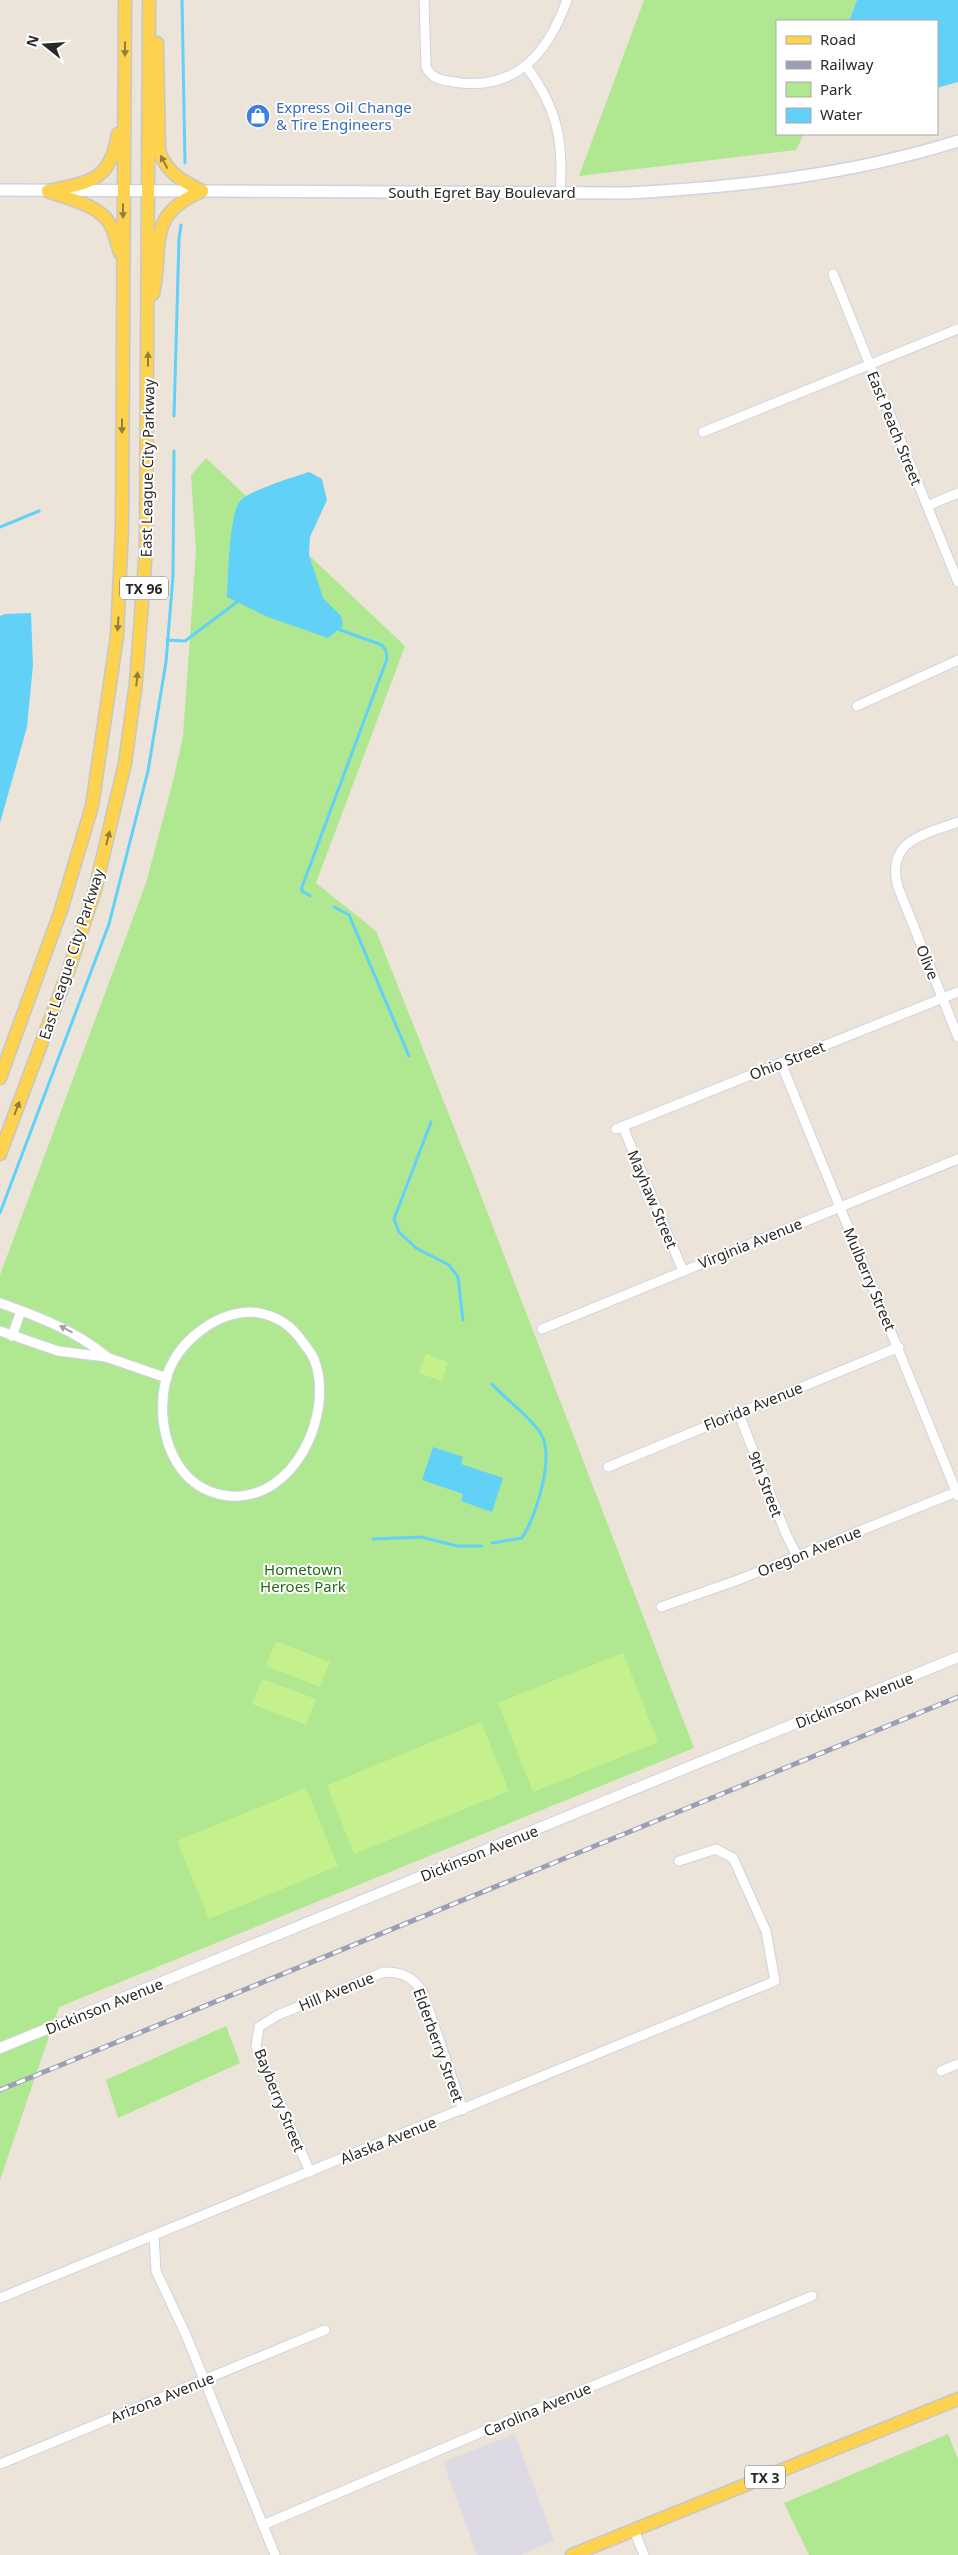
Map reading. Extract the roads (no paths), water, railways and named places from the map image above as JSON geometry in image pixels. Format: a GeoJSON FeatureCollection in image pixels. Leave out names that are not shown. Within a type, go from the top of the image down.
{"type":"FeatureCollection","features":[{"type":"Feature","properties":{"kind":"main road","name":"East League City Parkway"},"geometry":{"type":"LineString","coordinates":[[0,1078],[61,910],[92,806],[117,636],[121,573],[125,0]]}},
{"type":"Feature","properties":{"kind":"main road","name":"East League City Parkway"},"geometry":{"type":"LineString","coordinates":[[0,1154],[83,929],[104,854],[125,763],[143,615],[146,548],[149,0]]}},
{"type":"Feature","properties":{"kind":"main road"},"geometry":{"type":"LineString","coordinates":[[150,18],[157,44],[159,151],[164,165],[173,175],[202,190]]}},
{"type":"Feature","properties":{"kind":"main road"},"geometry":{"type":"LineString","coordinates":[[48,191],[86,182],[107,168],[115,155],[124,100]]}},
{"type":"Feature","properties":{"kind":"main road","name":"South Egret Bay Boulevard"},"geometry":{"type":"LineString","coordinates":[[0,190],[626,193],[699,189],[785,179],[866,166],[958,141]]}},
{"type":"Feature","properties":{"kind":"main road"},"geometry":{"type":"LineString","coordinates":[[148,320],[158,272],[160,226],[174,206],[202,190]]}},
{"type":"Feature","properties":{"kind":"main road"},"geometry":{"type":"LineString","coordinates":[[48,191],[87,206],[106,218],[112,226],[123,264]]}},
{"type":"Feature","properties":{"kind":"main road","name":"TX 3"},"geometry":{"type":"LineString","coordinates":[[572,2555],[958,2399]]}},
{"type":"Feature","properties":{"kind":"street"},"geometry":{"type":"LineString","coordinates":[[424,0],[426,67],[430,75],[437,79],[460,83],[498,81],[526,66],[544,48],[567,0]]}},
{"type":"Feature","properties":{"kind":"street"},"geometry":{"type":"LineString","coordinates":[[526,66],[543,89],[554,112],[561,153],[560,193]]}},
{"type":"Feature","properties":{"kind":"street","name":"East Peach Street"},"geometry":{"type":"LineString","coordinates":[[833,274],[958,582]]}},
{"type":"Feature","properties":{"kind":"street"},"geometry":{"type":"LineString","coordinates":[[703,432],[958,329]]}},
{"type":"Feature","properties":{"kind":"street"},"geometry":{"type":"LineString","coordinates":[[927,506],[958,493]]}},
{"type":"Feature","properties":{"kind":"street"},"geometry":{"type":"LineString","coordinates":[[857,706],[958,660]]}},
{"type":"Feature","properties":{"kind":"street","name":"Olive"},"geometry":{"type":"LineString","coordinates":[[958,822],[913,839],[902,848],[894,870],[898,887],[958,1037]]}},
{"type":"Feature","properties":{"kind":"street","name":"Ohio Street"},"geometry":{"type":"LineString","coordinates":[[620,1128],[958,992]]}},
{"type":"Feature","properties":{"kind":"street","name":"Mulberry Street"},"geometry":{"type":"LineString","coordinates":[[780,1063],[899,1347],[957,1494]]}},
{"type":"Feature","properties":{"kind":"street","name":"Mayhaw Street"},"geometry":{"type":"LineString","coordinates":[[620,1128],[683,1270]]}},
{"type":"Feature","properties":{"kind":"street","name":"Virginia Avenue"},"geometry":{"type":"LineString","coordinates":[[542,1328],[958,1159]]}},
{"type":"Feature","properties":{"kind":"street"},"geometry":{"type":"LineString","coordinates":[[0,1304],[67,1329],[90,1342],[106,1356]]}},
{"type":"Feature","properties":{"kind":"street"},"geometry":{"type":"LineString","coordinates":[[12,1336],[21,1311]]}},
{"type":"Feature","properties":{"kind":"street"},"geometry":{"type":"LineString","coordinates":[[236,1314],[266,1314],[294,1331],[314,1359],[318,1374],[318,1405],[310,1438],[288,1472],[261,1493],[231,1496],[209,1491],[188,1478],[168,1446],[163,1413],[167,1378],[187,1344],[210,1324],[236,1314]]}},
{"type":"Feature","properties":{"kind":"street"},"geometry":{"type":"LineString","coordinates":[[0,1332],[58,1351],[106,1356],[167,1378]]}},
{"type":"Feature","properties":{"kind":"street","name":"Florida Avenue"},"geometry":{"type":"LineString","coordinates":[[608,1467],[899,1347]]}},
{"type":"Feature","properties":{"kind":"street","name":"9th Street"},"geometry":{"type":"LineString","coordinates":[[738,1412],[786,1534],[797,1556]]}},
{"type":"Feature","properties":{"kind":"street","name":"Oregon Avenue"},"geometry":{"type":"LineString","coordinates":[[661,1607],[738,1580],[957,1494]]}},
{"type":"Feature","properties":{"kind":"street","name":"Dickinson Avenue"},"geometry":{"type":"LineString","coordinates":[[0,2048],[958,1657]]}},
{"type":"Feature","properties":{"kind":"street","name":"Alaska Avenue"},"geometry":{"type":"LineString","coordinates":[[0,2298],[775,1981],[766,1931],[733,1858],[716,1849],[679,1861]]}},
{"type":"Feature","properties":{"kind":"street","name":"Hill Avenue"},"geometry":{"type":"LineString","coordinates":[[259,2027],[278,2015],[384,1972],[400,1972],[415,1982]]}},
{"type":"Feature","properties":{"kind":"street","name":"Elderberry Street"},"geometry":{"type":"LineString","coordinates":[[415,1982],[423,1994],[463,2110]]}},
{"type":"Feature","properties":{"kind":"street","name":"Bayberry Street"},"geometry":{"type":"LineString","coordinates":[[259,2027],[256,2047],[310,2172]]}},
{"type":"Feature","properties":{"kind":"street"},"geometry":{"type":"LineString","coordinates":[[941,2071],[958,2064]]}},
{"type":"Feature","properties":{"kind":"street"},"geometry":{"type":"LineString","coordinates":[[154,2236],[156,2271],[181,2322],[275,2555]]}},
{"type":"Feature","properties":{"kind":"street","name":"Carolina Avenue"},"geometry":{"type":"LineString","coordinates":[[263,2525],[519,2416],[812,2296]]}},
{"type":"Feature","properties":{"kind":"street","name":"Arizona Avenue"},"geometry":{"type":"LineString","coordinates":[[0,2464],[325,2330]]}},
{"type":"Feature","properties":{"kind":"street"},"geometry":{"type":"LineString","coordinates":[[634,2530],[644,2555]]}},
{"type":"Feature","properties":{"kind":"water"},"geometry":{"type":"Polygon","coordinates":[[[857,0],[958,0],[958,82],[938,88],[938,20],[849,20],[857,0]]]}},
{"type":"Feature","properties":{"kind":"water"},"geometry":{"type":"Polygon","coordinates":[[[309,472],[322,479],[327,500],[310,537],[309,555],[323,598],[341,616],[343,626],[328,638],[268,617],[227,597],[234,517],[241,500],[263,488],[309,472]]]}},
{"type":"Feature","properties":{"kind":"water"},"geometry":{"type":"Polygon","coordinates":[[[31,613],[33,665],[27,727],[0,823],[0,616],[5,614],[31,613]]]}},
{"type":"Feature","properties":{"kind":"water"},"geometry":{"type":"Polygon","coordinates":[[[433,1447],[463,1457],[461,1464],[503,1478],[492,1512],[461,1501],[463,1494],[422,1480],[433,1447]]]}},
{"type":"Feature","properties":{"kind":"waterway"},"geometry":{"type":"LineString","coordinates":[[182,0],[185,163]]}},
{"type":"Feature","properties":{"kind":"waterway"},"geometry":{"type":"LineString","coordinates":[[174,416],[181,225]]}},
{"type":"Feature","properties":{"kind":"waterway"},"geometry":{"type":"LineString","coordinates":[[0,1213],[109,924],[148,771],[166,662],[173,576],[174,451]]}},
{"type":"Feature","properties":{"kind":"waterway"},"geometry":{"type":"LineString","coordinates":[[0,527],[39,511]]}},
{"type":"Feature","properties":{"kind":"waterway"},"geometry":{"type":"LineString","coordinates":[[167,640],[185,641],[237,602]]}},
{"type":"Feature","properties":{"kind":"waterway"},"geometry":{"type":"LineString","coordinates":[[310,896],[302,891],[302,887],[387,659],[386,651],[382,645],[335,628]]}},
{"type":"Feature","properties":{"kind":"waterway"},"geometry":{"type":"LineString","coordinates":[[334,907],[349,915],[409,1056]]}},
{"type":"Feature","properties":{"kind":"waterway"},"geometry":{"type":"LineString","coordinates":[[431,1122],[394,1219],[399,1232],[416,1248],[449,1265],[458,1277],[463,1320]]}},
{"type":"Feature","properties":{"kind":"waterway"},"geometry":{"type":"LineString","coordinates":[[492,1384],[536,1427],[545,1444],[546,1457],[538,1502],[522,1538],[492,1543]]}},
{"type":"Feature","properties":{"kind":"waterway"},"geometry":{"type":"LineString","coordinates":[[373,1539],[421,1537],[457,1546],[482,1546]]}},
{"type":"Feature","properties":{"kind":"railway"},"geometry":{"type":"LineString","coordinates":[[0,2090],[958,1697]]}},
{"type":"Feature","properties":{"kind":"place","name":"Express Oil Change & Tire Engineers"},"geometry":{"type":"Point","coordinates":[258,116]}},
{"type":"Feature","properties":{"kind":"park label","name":"Hometown Heroes Park"},"geometry":{"type":"Point","coordinates":[303,1578]}}]}
